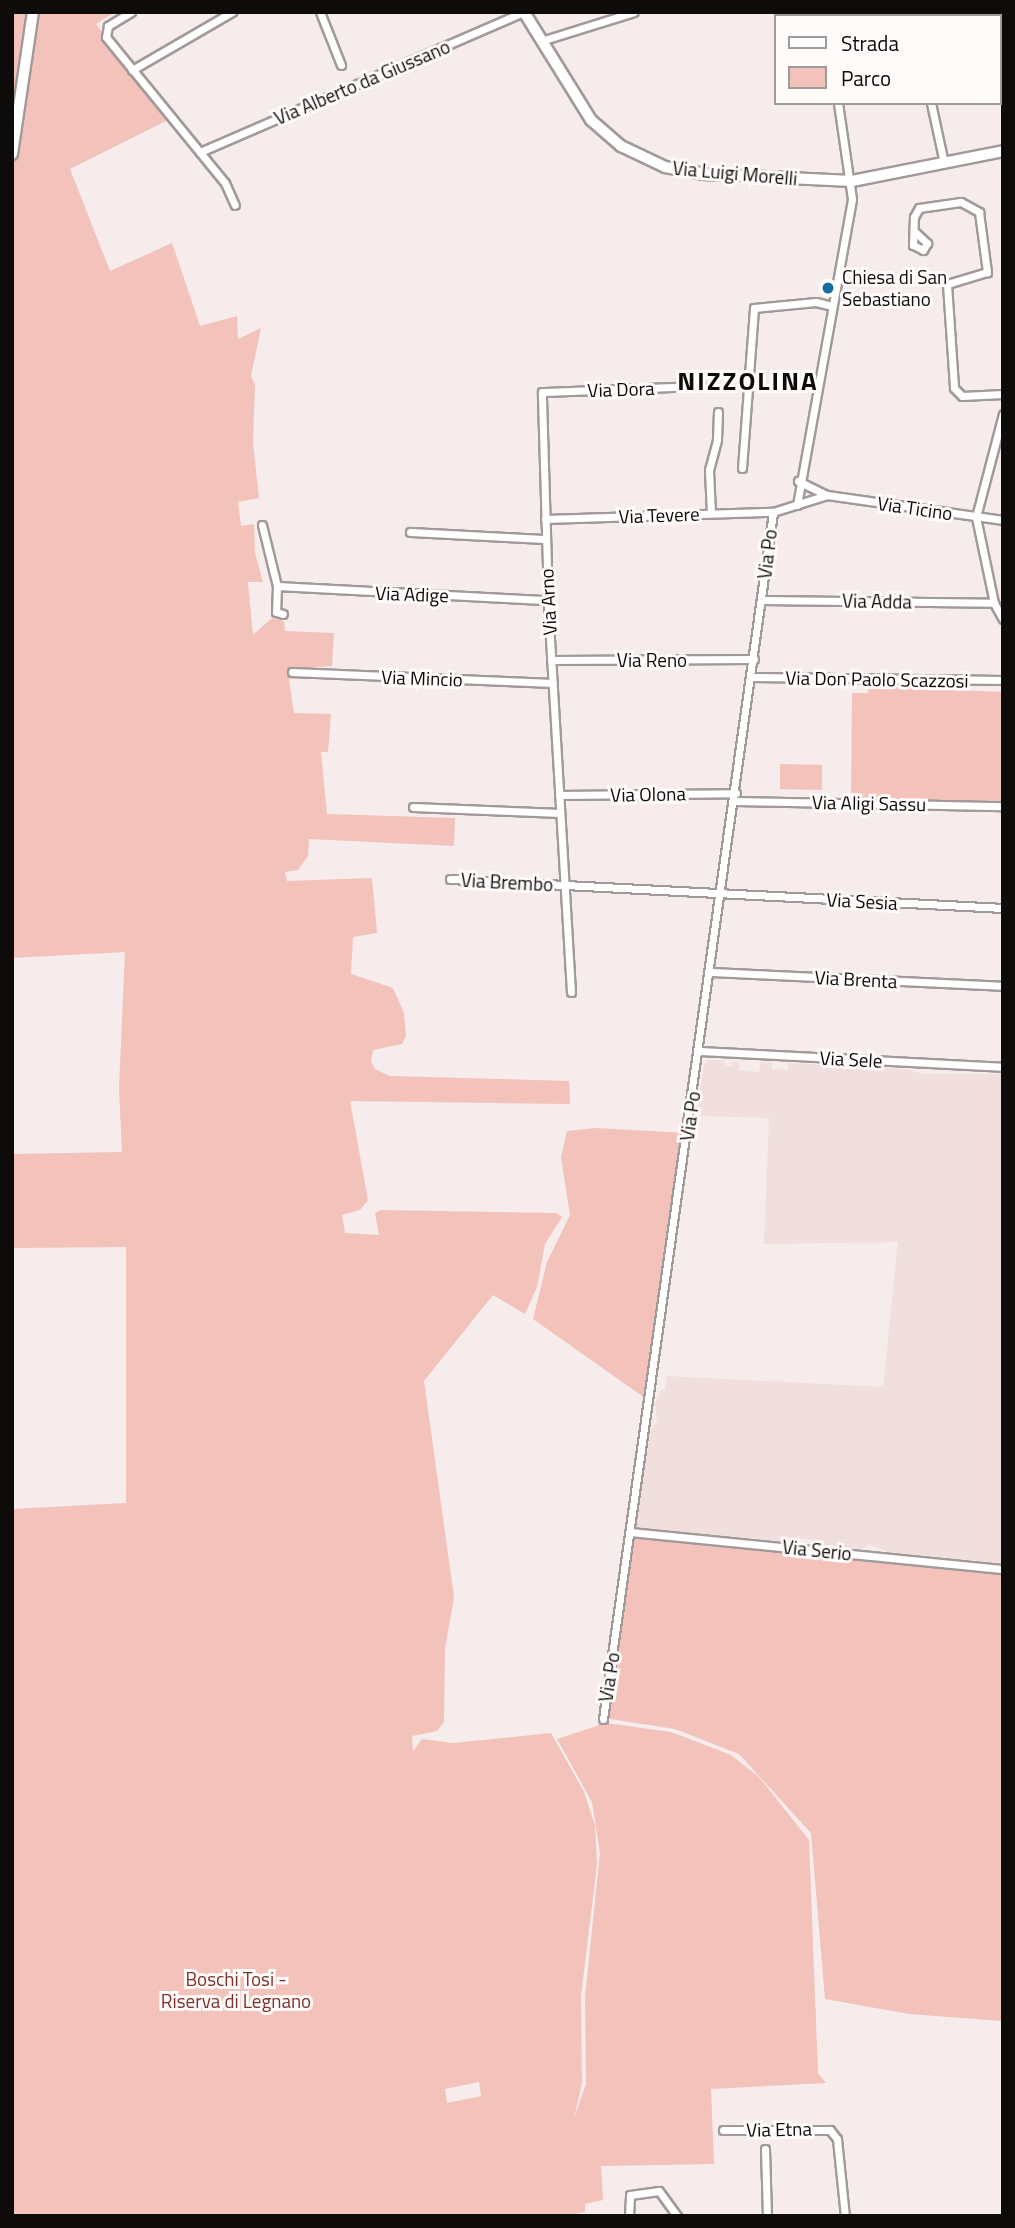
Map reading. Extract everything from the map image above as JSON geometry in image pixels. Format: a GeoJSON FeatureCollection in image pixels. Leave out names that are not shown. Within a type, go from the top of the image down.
{"type":"FeatureCollection","features":[{"type":"Feature","properties":{"kind":"main road"},"geometry":{"type":"LineString","coordinates":[[12,154],[33,12]]}},
{"type":"Feature","properties":{"kind":"main road","name":"Via Luigi Morelli"},"geometry":{"type":"LineString","coordinates":[[524,12],[592,120],[613,140],[646,160],[693,173],[852,181],[1003,151]]}},
{"type":"Feature","properties":{"kind":"street"},"geometry":{"type":"LineString","coordinates":[[131,12],[111,23],[106,33],[132,70],[225,183],[235,205]]}},
{"type":"Feature","properties":{"kind":"street"},"geometry":{"type":"LineString","coordinates":[[132,70],[232,12]]}},
{"type":"Feature","properties":{"kind":"street"},"geometry":{"type":"LineString","coordinates":[[320,12],[341,65]]}},
{"type":"Feature","properties":{"kind":"street","name":"Via Alberto da Giussano"},"geometry":{"type":"LineString","coordinates":[[200,152],[524,12]]}},
{"type":"Feature","properties":{"kind":"street"},"geometry":{"type":"LineString","coordinates":[[541,41],[634,12]]}},
{"type":"Feature","properties":{"kind":"street"},"geometry":{"type":"LineString","coordinates":[[797,505],[798,481],[832,306],[852,181],[838,105]]}},
{"type":"Feature","properties":{"kind":"street"},"geometry":{"type":"LineString","coordinates":[[931,105],[944,163]]}},
{"type":"Feature","properties":{"kind":"street"},"geometry":{"type":"LineString","coordinates":[[914,231],[919,208],[961,202],[979,212],[989,267],[983,275],[947,284],[954,387],[962,396],[1003,394]]}},
{"type":"Feature","properties":{"kind":"street"},"geometry":{"type":"LineString","coordinates":[[742,468],[754,308],[816,302],[832,306]]}},
{"type":"Feature","properties":{"kind":"street","name":"Via Dora"},"geometry":{"type":"LineString","coordinates":[[541,392],[701,386]]}},
{"type":"Feature","properties":{"kind":"street","name":"Via Arno"},"geometry":{"type":"LineString","coordinates":[[541,392],[548,600],[571,992]]}},
{"type":"Feature","properties":{"kind":"street"},"geometry":{"type":"LineString","coordinates":[[711,513],[709,470],[717,440],[718,412]]}},
{"type":"Feature","properties":{"kind":"street"},"geometry":{"type":"LineString","coordinates":[[1003,414],[976,517],[994,603],[1003,619]]}},
{"type":"Feature","properties":{"kind":"street"},"geometry":{"type":"LineString","coordinates":[[798,481],[827,495]]}},
{"type":"Feature","properties":{"kind":"street"},"geometry":{"type":"LineString","coordinates":[[808,502],[814,493],[810,485]]}},
{"type":"Feature","properties":{"kind":"street","name":"Via Tevere"},"geometry":{"type":"LineString","coordinates":[[545,519],[773,512],[827,495]]}},
{"type":"Feature","properties":{"kind":"street","name":"Via Ticino"},"geometry":{"type":"LineString","coordinates":[[827,495],[1003,520]]}},
{"type":"Feature","properties":{"kind":"street","name":"Via Po"},"geometry":{"type":"LineString","coordinates":[[603,1719],[736,797],[773,512]]}},
{"type":"Feature","properties":{"kind":"street"},"geometry":{"type":"LineString","coordinates":[[262,525],[277,586],[276,612],[283,614]]}},
{"type":"Feature","properties":{"kind":"street"},"geometry":{"type":"LineString","coordinates":[[410,532],[545,539]]}},
{"type":"Feature","properties":{"kind":"street","name":"Via Adige"},"geometry":{"type":"LineString","coordinates":[[277,586],[548,600]]}},
{"type":"Feature","properties":{"kind":"street","name":"Via Adda"},"geometry":{"type":"LineString","coordinates":[[761,600],[994,603]]}},
{"type":"Feature","properties":{"kind":"street","name":"Via Reno"},"geometry":{"type":"LineString","coordinates":[[551,660],[754,659]]}},
{"type":"Feature","properties":{"kind":"street","name":"Via Mincio"},"geometry":{"type":"LineString","coordinates":[[292,673],[553,683]]}},
{"type":"Feature","properties":{"kind":"street","name":"Via Don Paolo Scazzosi"},"geometry":{"type":"LineString","coordinates":[[751,677],[1003,680]]}},
{"type":"Feature","properties":{"kind":"street","name":"Via Olona"},"geometry":{"type":"LineString","coordinates":[[559,795],[736,797]]}},
{"type":"Feature","properties":{"kind":"street","name":"Via Aligi Sassu"},"geometry":{"type":"LineString","coordinates":[[736,797],[1003,806]]}},
{"type":"Feature","properties":{"kind":"street"},"geometry":{"type":"LineString","coordinates":[[413,807],[560,813]]}},
{"type":"Feature","properties":{"kind":"street","name":"Via Brembo"},"geometry":{"type":"LineString","coordinates":[[450,879],[721,895]]}},
{"type":"Feature","properties":{"kind":"street","name":"Via Sesia"},"geometry":{"type":"LineString","coordinates":[[721,895],[1003,908]]}},
{"type":"Feature","properties":{"kind":"street","name":"Via Brenta"},"geometry":{"type":"LineString","coordinates":[[710,972],[1003,986]]}},
{"type":"Feature","properties":{"kind":"street","name":"Via Sele"},"geometry":{"type":"LineString","coordinates":[[699,1051],[1003,1067]]}},
{"type":"Feature","properties":{"kind":"street","name":"Via Serio"},"geometry":{"type":"LineString","coordinates":[[631,1532],[1003,1569]]}},
{"type":"Feature","properties":{"kind":"street","name":"Via Etna"},"geometry":{"type":"LineString","coordinates":[[723,2130],[830,2130],[837,2139],[845,2216]]}},
{"type":"Feature","properties":{"kind":"street"},"geometry":{"type":"LineString","coordinates":[[765,2149],[767,2216]]}},
{"type":"Feature","properties":{"kind":"street"},"geometry":{"type":"LineString","coordinates":[[629,2216],[630,2195],[659,2191],[677,2216]]}},
{"type":"Feature","properties":{"kind":"shaded area"},"geometry":{"type":"Polygon","coordinates":[[[708,1060],[724,1060],[725,1067],[732,1067],[732,1062],[739,1062],[739,1070],[759,1072],[761,1062],[772,1063],[772,1069],[788,1070],[789,1063],[906,1069],[923,1074],[1003,1074],[1002,1563],[888,1552],[868,1544],[864,1549],[813,1544],[810,1539],[794,1538],[791,1542],[636,1528],[650,1433],[657,1420],[655,1403],[661,1390],[665,1391],[667,1376],[883,1387],[898,1242],[764,1244],[769,1118],[697,1116],[704,1064],[708,1060]]]}},
{"type":"Feature","properties":{"kind":"green space","name":"Boschi Tosi - Riserva di Legnano"},"geometry":{"type":"Polygon","coordinates":[[[12,12],[115,12],[96,24],[168,120],[70,169],[110,271],[172,243],[200,326],[237,316],[238,339],[261,328],[251,376],[255,385],[253,443],[259,498],[238,502],[241,526],[254,524],[255,553],[263,582],[248,582],[253,635],[272,618],[284,621],[285,631],[334,633],[332,666],[296,669],[296,679],[289,679],[294,713],[331,714],[328,752],[321,752],[327,814],[455,818],[454,846],[309,839],[308,856],[298,870],[285,872],[287,881],[372,878],[377,933],[353,937],[351,974],[393,988],[404,1013],[406,1036],[402,1044],[373,1050],[371,1061],[375,1069],[390,1076],[569,1081],[570,1104],[350,1101],[368,1200],[360,1210],[342,1215],[345,1233],[379,1235],[375,1213],[381,1210],[556,1213],[562,1217],[545,1244],[537,1287],[525,1314],[493,1295],[424,1381],[454,1597],[445,1649],[444,1722],[437,1731],[412,1736],[413,1751],[422,1739],[453,1743],[551,1733],[584,1792],[595,1825],[597,1864],[581,1996],[582,2083],[574,2118],[586,2084],[585,1997],[600,1853],[592,1802],[557,1739],[606,1723],[671,1732],[731,1755],[759,1777],[809,1840],[818,2073],[826,2083],[711,2089],[714,2164],[601,2166],[603,2200],[585,2204],[585,2212],[563,2216],[12,2216],[12,1509],[126,1503],[126,1247],[12,1248],[12,1154],[122,1152],[119,1088],[125,952],[12,958],[12,12]],[[479,2082],[445,2089],[447,2103],[481,2096],[479,2082]]]}},
{"type":"Feature","properties":{"kind":"green space"},"geometry":{"type":"Polygon","coordinates":[[[869,686],[1003,692],[1003,801],[851,799],[852,693],[868,693],[869,686]]]}},
{"type":"Feature","properties":{"kind":"green space"},"geometry":{"type":"Polygon","coordinates":[[[780,764],[822,765],[822,790],[780,789],[780,764]]]}},
{"type":"Feature","properties":{"kind":"green space"},"geometry":{"type":"Polygon","coordinates":[[[596,1128],[684,1133],[645,1398],[533,1319],[547,1262],[570,1215],[561,1157],[567,1131],[596,1128]]]}},
{"type":"Feature","properties":{"kind":"green space"},"geometry":{"type":"Polygon","coordinates":[[[635,1535],[1003,1573],[1003,2021],[909,2014],[825,1999],[811,1833],[739,1754],[675,1729],[610,1719],[607,1714],[635,1535]]]}},
{"type":"Feature","properties":{"kind":"place","name":"Chiesa di San Sebastiano"},"geometry":{"type":"Point","coordinates":[828,288]}},
{"type":"Feature","properties":{"kind":"district","name":"NIZZOLINA"},"geometry":{"type":"Point","coordinates":[748,381]}}]}
